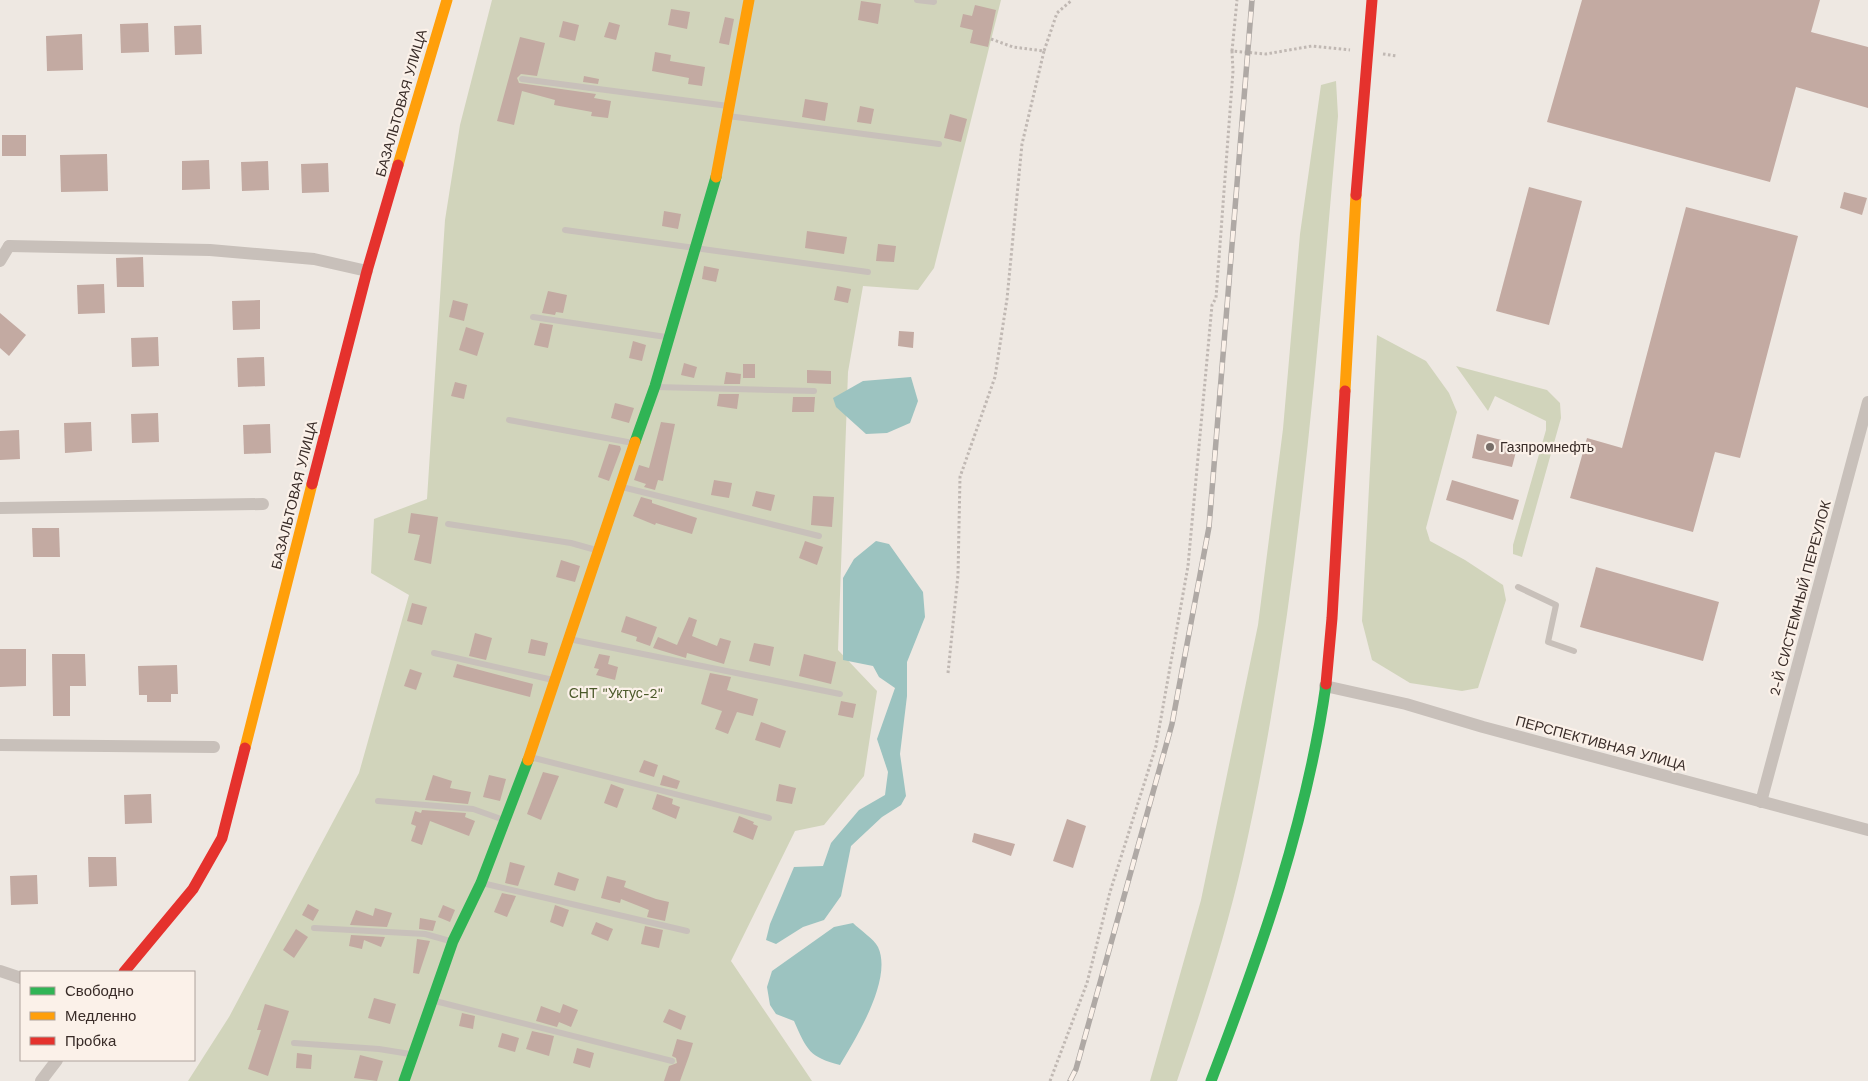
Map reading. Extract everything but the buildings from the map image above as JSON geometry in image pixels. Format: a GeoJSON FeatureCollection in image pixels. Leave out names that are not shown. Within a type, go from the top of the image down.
{"type":"FeatureCollection","features":[{"type":"Feature","properties":{"kind":"street","name":"БАЗАЛЬТОВАЯ УЛИЦА"},"geometry":{"type":"LineString","coordinates":[[125,971],[193,889],[222,838],[367,271],[447,0]]}},
{"type":"Feature","properties":{"kind":"street"},"geometry":{"type":"LineString","coordinates":[[404,1081],[431,1000],[454,942],[481,883],[529,756],[597,551],[655,386],[715,184],[749,0]]}},
{"type":"Feature","properties":{"kind":"street"},"geometry":{"type":"LineString","coordinates":[[1211,1081],[1244,999],[1278,893],[1311,768],[1325,686],[1344,442],[1353,236],[1366,51],[1372,0]]}},
{"type":"Feature","properties":{"kind":"street"},"geometry":{"type":"LineString","coordinates":[[0,261],[4,242],[210,250],[314,258],[367,271]]}},
{"type":"Feature","properties":{"kind":"street","name":"2-Й СИСТЕМНЫЙ ПЕРЕУЛОК"},"geometry":{"type":"LineString","coordinates":[[1761,802],[1868,402]]}},
{"type":"Feature","properties":{"kind":"street"},"geometry":{"type":"LineString","coordinates":[[0,508],[263,504]]}},
{"type":"Feature","properties":{"kind":"street","name":"ПЕРСПЕКТИВНАЯ УЛИЦА"},"geometry":{"type":"LineString","coordinates":[[1325,686],[1406,704],[1868,830]]}},
{"type":"Feature","properties":{"kind":"street"},"geometry":{"type":"LineString","coordinates":[[0,745],[214,747]]}},
{"type":"Feature","properties":{"kind":"street"},"geometry":{"type":"LineString","coordinates":[[0,972],[20,978]]}},
{"type":"Feature","properties":{"kind":"street"},"geometry":{"type":"LineString","coordinates":[[42,1081],[55,1061]]}},
{"type":"Feature","properties":{"kind":"lane"},"geometry":{"type":"LineString","coordinates":[[917,0],[934,2]]}},
{"type":"Feature","properties":{"kind":"lane"},"geometry":{"type":"LineString","coordinates":[[522,78],[939,144]]}},
{"type":"Feature","properties":{"kind":"lane"},"geometry":{"type":"LineString","coordinates":[[564,230],[868,272]]}},
{"type":"Feature","properties":{"kind":"lane"},"geometry":{"type":"LineString","coordinates":[[532,318],[668,338]]}},
{"type":"Feature","properties":{"kind":"lane"},"geometry":{"type":"LineString","coordinates":[[655,386],[814,392]]}},
{"type":"Feature","properties":{"kind":"lane"},"geometry":{"type":"LineString","coordinates":[[509,420],[634,444]]}},
{"type":"Feature","properties":{"kind":"lane"},"geometry":{"type":"LineString","coordinates":[[621,487],[819,536]]}},
{"type":"Feature","properties":{"kind":"lane"},"geometry":{"type":"LineString","coordinates":[[448,524],[571,543],[597,551]]}},
{"type":"Feature","properties":{"kind":"lane"},"geometry":{"type":"LineString","coordinates":[[1518,587],[1556,605],[1548,642],[1574,651]]}},
{"type":"Feature","properties":{"kind":"lane"},"geometry":{"type":"LineString","coordinates":[[568,639],[840,694]]}},
{"type":"Feature","properties":{"kind":"lane"},"geometry":{"type":"LineString","coordinates":[[434,653],[554,681]]}},
{"type":"Feature","properties":{"kind":"lane"},"geometry":{"type":"LineString","coordinates":[[529,756],[769,818]]}},
{"type":"Feature","properties":{"kind":"lane"},"geometry":{"type":"LineString","coordinates":[[378,801],[473,809],[505,820]]}},
{"type":"Feature","properties":{"kind":"lane"},"geometry":{"type":"LineString","coordinates":[[481,883],[687,931]]}},
{"type":"Feature","properties":{"kind":"lane"},"geometry":{"type":"LineString","coordinates":[[314,928],[425,934],[454,942]]}},
{"type":"Feature","properties":{"kind":"lane"},"geometry":{"type":"LineString","coordinates":[[431,1000],[672,1061]]}},
{"type":"Feature","properties":{"kind":"lane"},"geometry":{"type":"LineString","coordinates":[[294,1043],[379,1048],[412,1055]]}},
{"type":"Feature","properties":{"kind":"path"},"geometry":{"type":"LineString","coordinates":[[948,674],[958,575],[960,477],[996,377],[1022,144],[1044,50],[1057,13],[1072,0]]}},
{"type":"Feature","properties":{"kind":"path"},"geometry":{"type":"LineString","coordinates":[[1050,1081],[1087,983],[1110,892],[1156,746],[1188,566],[1212,305],[1216,298],[1237,0]]}},
{"type":"Feature","properties":{"kind":"path"},"geometry":{"type":"LineString","coordinates":[[991,40],[1013,47],[1044,50]]}},
{"type":"Feature","properties":{"kind":"path"},"geometry":{"type":"LineString","coordinates":[[1232,50],[1266,54],[1312,46],[1396,56]]}},
{"type":"Feature","properties":{"kind":"green space","name":"СНТ \"Уктус-2\""},"geometry":{"type":"Polygon","coordinates":[[[492,0],[1001,0],[934,268],[918,290],[863,286],[848,372],[838,650],[877,691],[864,776],[824,825],[795,831],[731,961],[812,1081],[188,1081],[229,1017],[359,773],[409,595],[371,573],[374,519],[427,499],[445,220],[460,125],[492,0]]]}},
{"type":"Feature","properties":{"kind":"green space"},"geometry":{"type":"Polygon","coordinates":[[[1336,81],[1338,116],[1303,489],[1278,675],[1262,767],[1229,915],[1177,1081],[1150,1081],[1201,900],[1258,625],[1283,429],[1300,234],[1321,85],[1336,81]]]}},
{"type":"Feature","properties":{"kind":"green space"},"geometry":{"type":"Polygon","coordinates":[[[1377,335],[1426,361],[1449,393],[1457,412],[1426,528],[1430,541],[1465,560],[1503,585],[1506,600],[1478,688],[1462,691],[1410,683],[1372,660],[1362,621],[1377,335]]]}},
{"type":"Feature","properties":{"kind":"green space"},"geometry":{"type":"Polygon","coordinates":[[[1456,366],[1547,390],[1560,403],[1561,418],[1522,557],[1513,554],[1513,545],[1546,430],[1546,421],[1495,396],[1488,411],[1456,366]]]}},
{"type":"Feature","properties":{"kind":"water"},"geometry":{"type":"Polygon","coordinates":[[[911,377],[918,401],[910,423],[887,433],[866,434],[836,407],[833,398],[863,381],[911,377]]]}},
{"type":"Feature","properties":{"kind":"water"},"geometry":{"type":"Polygon","coordinates":[[[876,541],[889,544],[923,592],[925,617],[907,662],[907,696],[900,754],[906,796],[901,805],[882,817],[851,846],[841,896],[824,920],[803,927],[776,944],[766,940],[770,924],[794,867],[823,866],[831,843],[859,810],[885,795],[888,772],[877,739],[895,688],[879,677],[873,666],[843,660],[843,578],[854,559],[876,541]]]}},
{"type":"Feature","properties":{"kind":"water"},"geometry":{"type":"Polygon","coordinates":[[[853,923],[878,947],[881,960],[881,975],[871,1008],[840,1065],[822,1059],[810,1051],[794,1021],[776,1014],[770,1005],[767,987],[772,971],[834,927],[853,923]]]}},
{"type":"Feature","properties":{"kind":"railway"},"geometry":{"type":"LineString","coordinates":[[1070,1081],[1076,1069],[1172,724],[1209,527],[1252,0]]}},
{"type":"Feature","properties":{"kind":"traffic: fast"},"geometry":{"type":"LineString","coordinates":[[635,442],[655,386],[716,177]]}},
{"type":"Feature","properties":{"kind":"traffic: fast"},"geometry":{"type":"LineString","coordinates":[[1211,1081],[1247,984],[1280,886],[1307,786],[1326,684]]}},
{"type":"Feature","properties":{"kind":"traffic: fast"},"geometry":{"type":"LineString","coordinates":[[404,1081],[453,941],[481,883],[528,760]]}},
{"type":"Feature","properties":{"kind":"traffic: slow"},"geometry":{"type":"LineString","coordinates":[[398,165],[447,0]]}},
{"type":"Feature","properties":{"kind":"traffic: slow"},"geometry":{"type":"LineString","coordinates":[[716,177],[749,0]]}},
{"type":"Feature","properties":{"kind":"traffic: slow"},"geometry":{"type":"LineString","coordinates":[[1345,391],[1356,195]]}},
{"type":"Feature","properties":{"kind":"traffic: slow"},"geometry":{"type":"LineString","coordinates":[[528,760],[635,442]]}},
{"type":"Feature","properties":{"kind":"traffic: slow"},"geometry":{"type":"LineString","coordinates":[[245,748],[312,484]]}},
{"type":"Feature","properties":{"kind":"traffic: jam"},"geometry":{"type":"LineString","coordinates":[[1356,195],[1372,0]]}},
{"type":"Feature","properties":{"kind":"traffic: jam"},"geometry":{"type":"LineString","coordinates":[[312,484],[367,271],[398,165]]}},
{"type":"Feature","properties":{"kind":"traffic: jam"},"geometry":{"type":"LineString","coordinates":[[1326,684],[1332,618],[1345,391]]}},
{"type":"Feature","properties":{"kind":"traffic: jam"},"geometry":{"type":"LineString","coordinates":[[125,971],[193,889],[222,838],[245,748]]}},
{"type":"Feature","properties":{"kind":"place","name":"Газпромнефть"},"geometry":{"type":"Point","coordinates":[1490,447]}}]}
